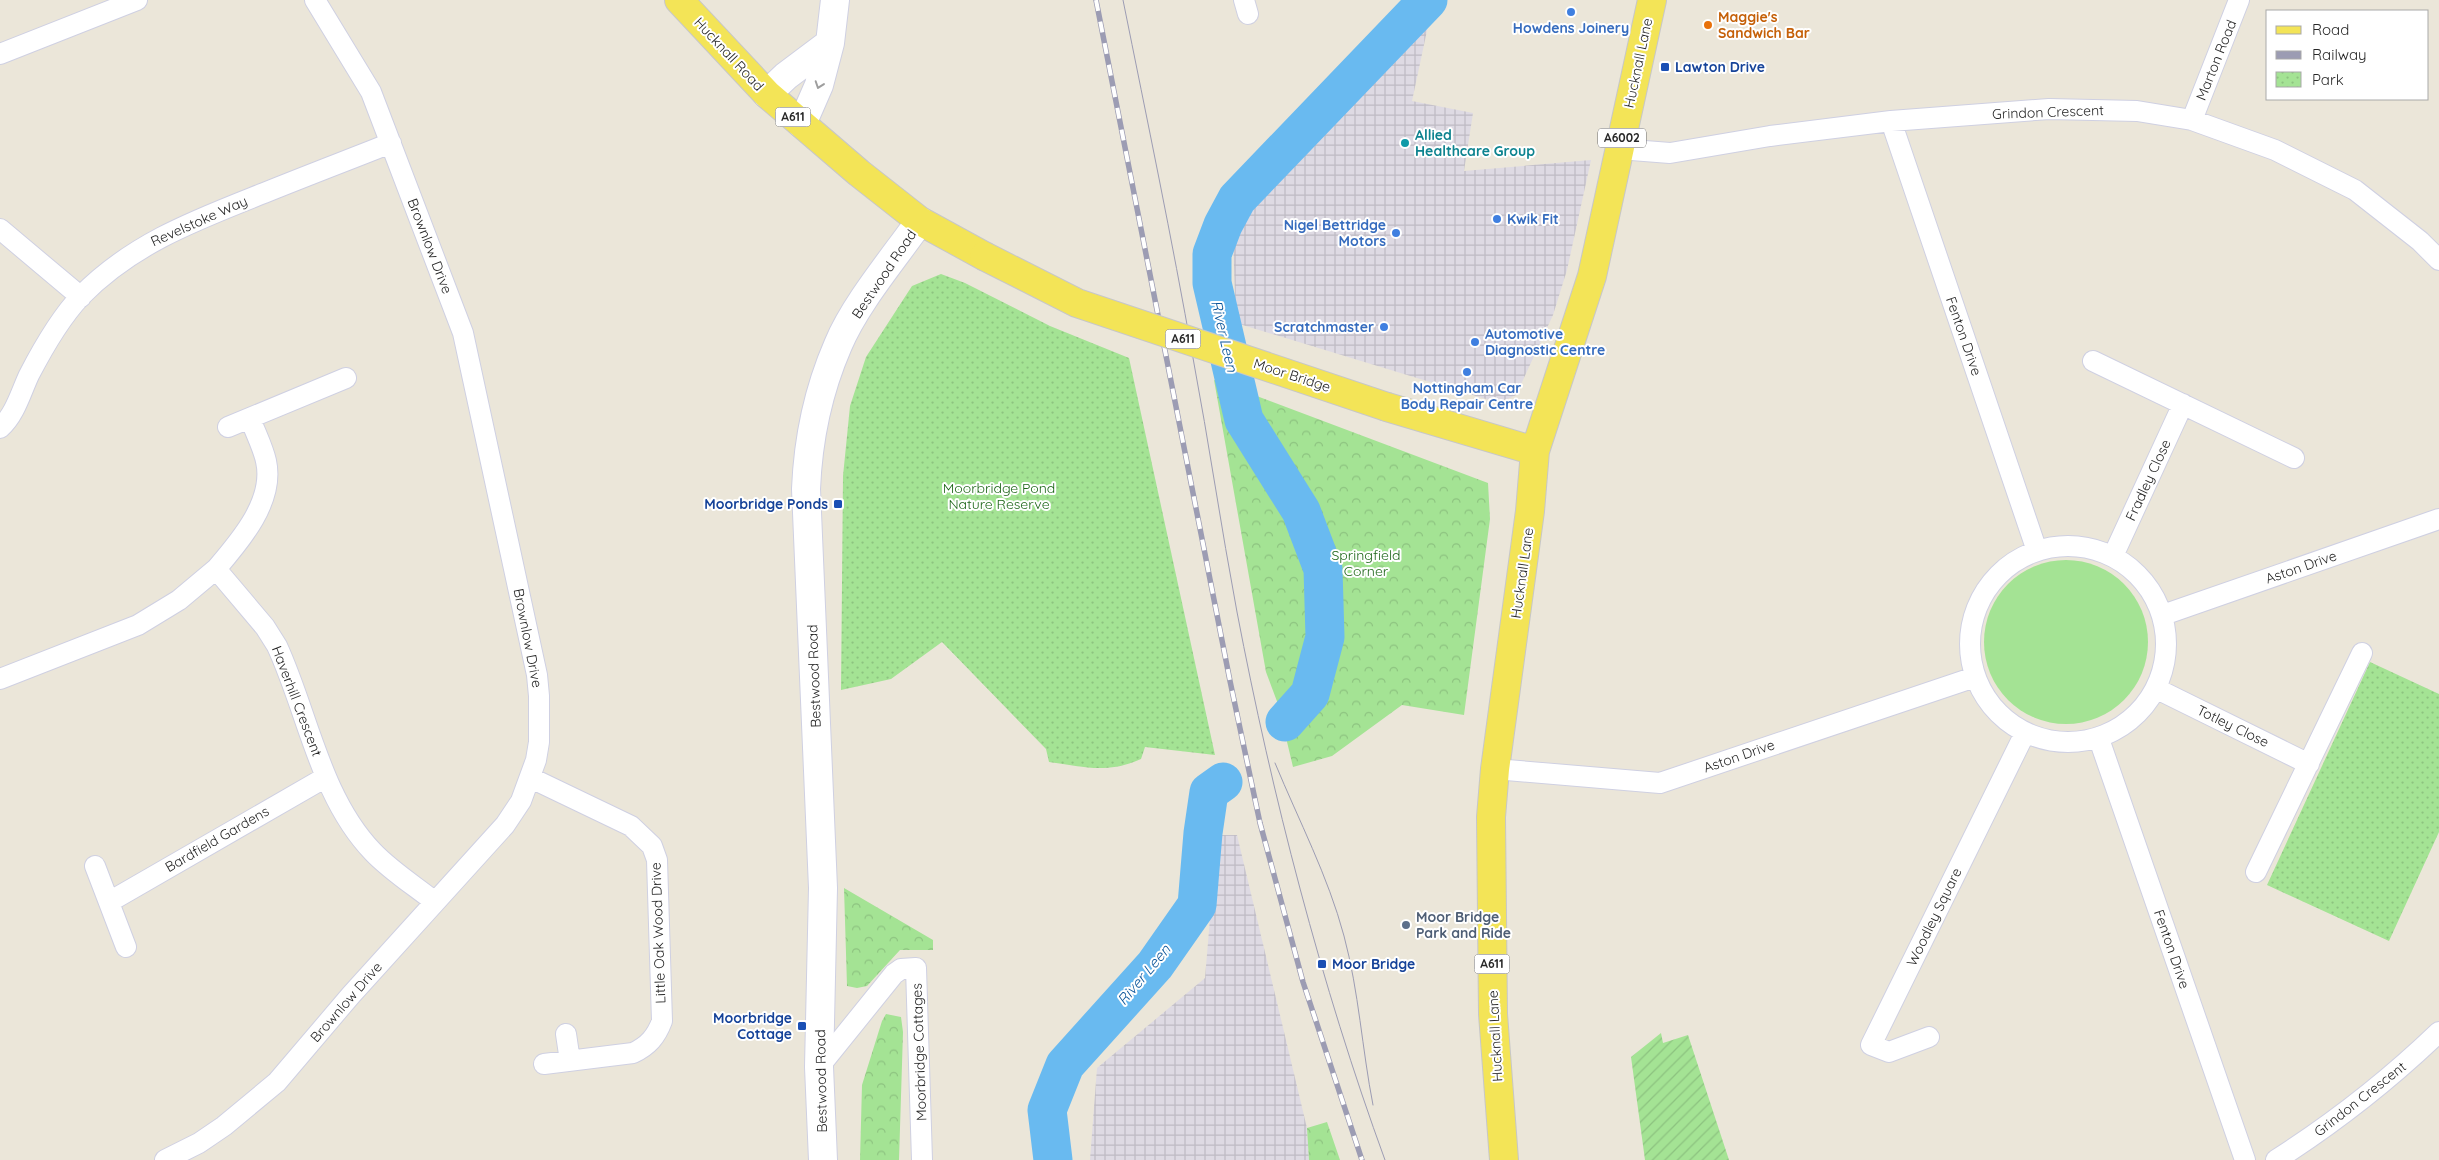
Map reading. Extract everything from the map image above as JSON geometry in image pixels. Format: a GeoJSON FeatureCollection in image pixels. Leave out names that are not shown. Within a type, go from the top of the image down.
{"type":"FeatureCollection","features":[{"type":"Feature","properties":{"kind":"main road","name":"Hucknall Road"},"geometry":{"type":"LineString","coordinates":[[679,0],[767,94],[920,221]]}},
{"type":"Feature","properties":{"kind":"main road"},"geometry":{"type":"LineString","coordinates":[[802,124],[819,85],[830,43],[836,0]]}},
{"type":"Feature","properties":{"kind":"main road","name":"Hucknall Lane"},"geometry":{"type":"LineString","coordinates":[[1504,1160],[1493,1014],[1491,817],[1495,769],[1530,511],[1535,451],[1592,276],[1652,0]]}},
{"type":"Feature","properties":{"kind":"main road"},"geometry":{"type":"LineString","coordinates":[[767,94],[786,76],[830,43]]}},
{"type":"Feature","properties":{"kind":"main road","name":"Moor Bridge"},"geometry":{"type":"LineString","coordinates":[[920,221],[1077,303],[1387,407],[1535,451]]}},
{"type":"Feature","properties":{"kind":"main road","name":"Bestwood Road"},"geometry":{"type":"LineString","coordinates":[[823,1160],[818,1067],[823,888],[806,489],[808,454],[821,391],[838,344],[869,293],[920,221]]}},
{"type":"Feature","properties":{"kind":"street"},"geometry":{"type":"LineString","coordinates":[[0,54],[136,0]]}},
{"type":"Feature","properties":{"kind":"street","name":"Brownlow Drive"},"geometry":{"type":"LineString","coordinates":[[165,1160],[199,1143],[224,1126],[277,1082],[352,995],[505,825],[521,801],[531,778],[539,742],[537,675],[463,332],[364,78],[315,0]]}},
{"type":"Feature","properties":{"kind":"street","name":"Marton Road"},"geometry":{"type":"LineString","coordinates":[[2192,120],[2239,0]]}},
{"type":"Feature","properties":{"kind":"street","name":"Grindon Crescent"},"geometry":{"type":"LineString","coordinates":[[1619,149],[1670,153],[1770,136],[1892,121],[2073,109],[2137,111],[2192,120],[2275,150],[2355,190],[2420,242],[2439,260]]}},
{"type":"Feature","properties":{"kind":"street","name":"Fenton Drive"},"geometry":{"type":"LineString","coordinates":[[1892,121],[2037,551]]}},
{"type":"Feature","properties":{"kind":"street","name":"Revelstoke Way"},"geometry":{"type":"LineString","coordinates":[[0,428],[12,412],[30,374],[59,325],[81,297],[117,265],[149,242],[187,223],[391,144]]}},
{"type":"Feature","properties":{"kind":"street"},"geometry":{"type":"LineString","coordinates":[[0,229],[81,297]]}},
{"type":"Feature","properties":{"kind":"street"},"geometry":{"type":"LineString","coordinates":[[2093,361],[2294,458]]}},
{"type":"Feature","properties":{"kind":"street"},"geometry":{"type":"LineString","coordinates":[[228,427],[346,378]]}},
{"type":"Feature","properties":{"kind":"street","name":"Fradley Close"},"geometry":{"type":"LineString","coordinates":[[2113,556],[2183,404]]}},
{"type":"Feature","properties":{"kind":"street"},"geometry":{"type":"LineString","coordinates":[[0,679],[138,625],[179,600],[216,569],[239,542],[264,498],[268,480],[266,461],[250,418]]}},
{"type":"Feature","properties":{"kind":"street","name":"Aston Drive"},"geometry":{"type":"LineString","coordinates":[[2163,615],[2439,519]]}},
{"type":"Feature","properties":{"kind":"street"},"geometry":{"type":"LineString","coordinates":[[2063,546],[2088,548],[2113,556],[2135,571],[2152,591],[2163,615],[2167,652],[2157,689],[2133,719],[2099,738],[2080,743],[2061,743],[2043,740],[2025,733],[1994,710],[1975,677],[1970,653],[1971,629],[1978,606],[1992,582],[2013,563],[2037,551],[2063,546]]}},
{"type":"Feature","properties":{"kind":"street","name":"Haverhill Crescent"},"geometry":{"type":"LineString","coordinates":[[216,569],[265,627],[277,646],[326,777],[351,825],[373,853],[435,902]]}},
{"type":"Feature","properties":{"kind":"street"},"geometry":{"type":"LineString","coordinates":[[2256,872],[2362,653]]}},
{"type":"Feature","properties":{"kind":"street","name":"Aston Drive"},"geometry":{"type":"LineString","coordinates":[[1495,769],[1660,783],[1975,677]]}},
{"type":"Feature","properties":{"kind":"street","name":"Totley Close"},"geometry":{"type":"LineString","coordinates":[[2157,689],[2308,764]]}},
{"type":"Feature","properties":{"kind":"street","name":"Woodley Square"},"geometry":{"type":"LineString","coordinates":[[1929,1037],[1889,1052],[1871,1045],[2025,733]]}},
{"type":"Feature","properties":{"kind":"street","name":"Fenton Drive"},"geometry":{"type":"LineString","coordinates":[[2099,738],[2245,1160]]}},
{"type":"Feature","properties":{"kind":"street","name":"Bardfield Gardens"},"geometry":{"type":"LineString","coordinates":[[109,902],[326,777]]}},
{"type":"Feature","properties":{"kind":"street","name":"Little Oak Wood Drive"},"geometry":{"type":"LineString","coordinates":[[531,778],[631,826],[652,846],[657,860],[662,1021],[657,1035],[645,1047],[632,1053],[544,1064]]}},
{"type":"Feature","properties":{"kind":"street"},"geometry":{"type":"LineString","coordinates":[[95,866],[126,948]]}},
{"type":"Feature","properties":{"kind":"street","name":"Moorbridge Cottages"},"geometry":{"type":"LineString","coordinates":[[818,1067],[894,974],[909,967],[916,968],[922,1160]]}},
{"type":"Feature","properties":{"kind":"street","name":"Grindon Crescent"},"geometry":{"type":"LineString","coordinates":[[2276,1160],[2399,1071],[2439,1032]]}},
{"type":"Feature","properties":{"kind":"street"},"geometry":{"type":"LineString","coordinates":[[566,1034],[570,1061]]}},
{"type":"Feature","properties":{"kind":"shaded area"},"geometry":{"type":"Polygon","coordinates":[[[1428,26],[1412,101],[1473,113],[1464,171],[1591,160],[1567,270],[1553,315],[1516,395],[1499,403],[1236,323],[1233,239],[1248,210],[1428,26]]]}},
{"type":"Feature","properties":{"kind":"shaded area"},"geometry":{"type":"Polygon","coordinates":[[[1217,835],[1237,835],[1307,1128],[1309,1160],[1090,1160],[1097,1068],[1205,978],[1217,835]]]}},
{"type":"Feature","properties":{"kind":"green space","name":"Moorbridge Pond Nature Reserve"},"geometry":{"type":"Polygon","coordinates":[[[941,274],[965,283],[1050,326],[1129,358],[1215,755],[1145,747],[1141,759],[1129,764],[1107,768],[1049,762],[1046,749],[942,642],[891,679],[841,690],[843,476],[850,406],[866,357],[912,286],[941,274]]]}},
{"type":"Feature","properties":{"kind":"green space","name":"Springfield Corner"},"geometry":{"type":"Polygon","coordinates":[[[1214,380],[1488,483],[1490,519],[1464,715],[1402,705],[1332,756],[1293,767],[1278,704],[1266,672],[1214,380]]]}},
{"type":"Feature","properties":{"kind":"green space"},"geometry":{"type":"Polygon","coordinates":[[[2058,560],[2074,560],[2097,566],[2112,574],[2124,584],[2134,596],[2142,611],[2148,634],[2148,650],[2142,673],[2134,688],[2124,700],[2112,710],[2097,718],[2074,724],[2058,724],[2035,718],[2020,710],[1998,688],[1988,666],[1984,650],[1984,634],[1990,611],[1998,596],[2020,574],[2042,564],[2058,560]]]}},
{"type":"Feature","properties":{"kind":"green space"},"geometry":{"type":"Polygon","coordinates":[[[2370,662],[2439,694],[2439,832],[2389,941],[2267,885],[2370,662]]]}},
{"type":"Feature","properties":{"kind":"green space"},"geometry":{"type":"Polygon","coordinates":[[[844,888],[933,940],[933,950],[900,950],[867,986],[857,988],[847,986],[844,888]]]}},
{"type":"Feature","properties":{"kind":"green space"},"geometry":{"type":"Polygon","coordinates":[[[886,1014],[901,1017],[903,1032],[899,1160],[860,1160],[862,1085],[882,1021],[886,1014]]]}},
{"type":"Feature","properties":{"kind":"green space"},"geometry":{"type":"Polygon","coordinates":[[[1661,1033],[1663,1043],[1688,1035],[1729,1160],[1645,1160],[1631,1057],[1661,1033]]]}},
{"type":"Feature","properties":{"kind":"green space"},"geometry":{"type":"Polygon","coordinates":[[[1327,1122],[1340,1160],[1309,1160],[1307,1128],[1327,1122]]]}},
{"type":"Feature","properties":{"kind":"waterway","name":"River Leen"},"geometry":{"type":"LineString","coordinates":[[1285,722],[1310,694],[1325,637],[1323,569],[1301,511],[1244,420],[1212,283],[1212,254],[1223,225],[1237,199],[1428,0]]}},
{"type":"Feature","properties":{"kind":"waterway","name":"River Leen"},"geometry":{"type":"LineString","coordinates":[[1053,1160],[1047,1110],[1065,1065],[1155,965],[1197,905],[1203,833],[1209,792],[1223,782]]}},
{"type":"Feature","properties":{"kind":"tram line"},"geometry":{"type":"LineString","coordinates":[[1123,0],[1185,313],[1237,612],[1266,750],[1282,820],[1319,958],[1385,1160]]}},
{"type":"Feature","properties":{"kind":"tram line"},"geometry":{"type":"LineString","coordinates":[[1275,763],[1330,892],[1344,936],[1353,978],[1373,1105]]}},
{"type":"Feature","properties":{"kind":"railway"},"geometry":{"type":"LineString","coordinates":[[1096,0],[1230,681],[1260,823],[1303,982],[1362,1160]]}},
{"type":"Feature","properties":{"kind":"place","name":"Howdens Joinery"},"geometry":{"type":"Point","coordinates":[1571,12]}},
{"type":"Feature","properties":{"kind":"place","name":"Maggie's Sandwich Bar"},"geometry":{"type":"Point","coordinates":[1708,25]}},
{"type":"Feature","properties":{"kind":"place","name":"Lawton Drive"},"geometry":{"type":"Point","coordinates":[1665,67]}},
{"type":"Feature","properties":{"kind":"place","name":"Allied Healthcare Group"},"geometry":{"type":"Point","coordinates":[1405,143]}},
{"type":"Feature","properties":{"kind":"place","name":"Kwik Fit"},"geometry":{"type":"Point","coordinates":[1497,219]}},
{"type":"Feature","properties":{"kind":"place","name":"Nigel Bettridge Motors"},"geometry":{"type":"Point","coordinates":[1396,233]}},
{"type":"Feature","properties":{"kind":"place","name":"Scratchmaster"},"geometry":{"type":"Point","coordinates":[1384,327]}},
{"type":"Feature","properties":{"kind":"place","name":"Automotive Diagnostic Centre"},"geometry":{"type":"Point","coordinates":[1475,342]}},
{"type":"Feature","properties":{"kind":"place","name":"Nottingham Car Body Repair Centre"},"geometry":{"type":"Point","coordinates":[1467,372]}},
{"type":"Feature","properties":{"kind":"place","name":"Moorbridge Ponds"},"geometry":{"type":"Point","coordinates":[838,504]}},
{"type":"Feature","properties":{"kind":"place","name":"Moor Bridge Park and Ride"},"geometry":{"type":"Point","coordinates":[1406,925]}},
{"type":"Feature","properties":{"kind":"place","name":"Moor Bridge"},"geometry":{"type":"Point","coordinates":[1322,964]}},
{"type":"Feature","properties":{"kind":"place","name":"Moorbridge Cottage"},"geometry":{"type":"Point","coordinates":[802,1026]}}]}
